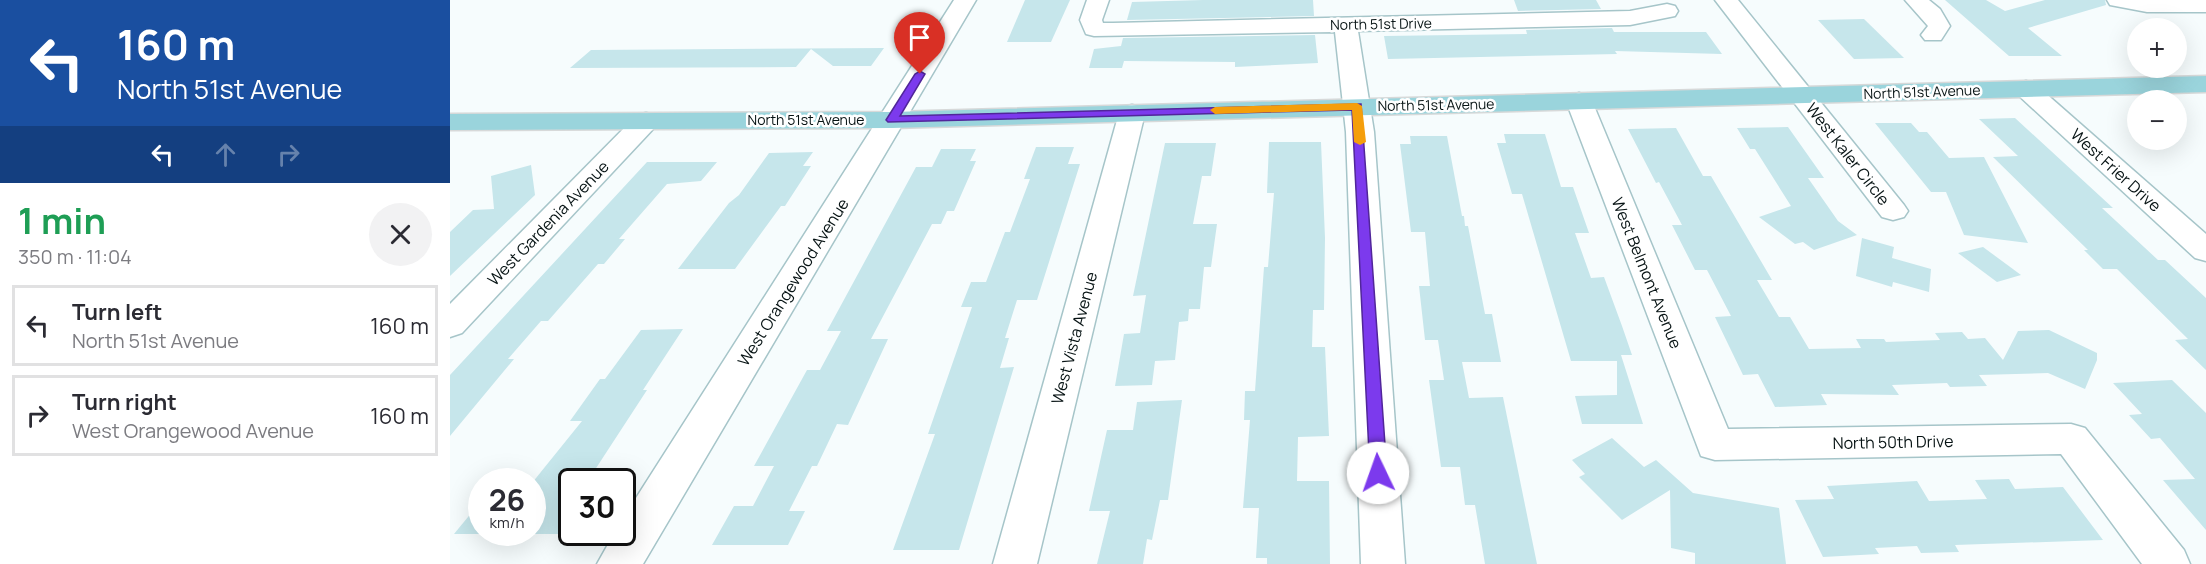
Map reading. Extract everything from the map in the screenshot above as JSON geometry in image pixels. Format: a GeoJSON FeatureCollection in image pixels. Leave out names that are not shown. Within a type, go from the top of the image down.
{"type":"FeatureCollection","features":[{"type":"Feature","properties":{"kind":"main road","name":"North 51st Avenue"},"geometry":{"type":"LineString","coordinates":[[450,123],[892,120],[2206,84]]}},
{"type":"Feature","properties":{"kind":"street","name":"West Orangewood Avenue"},"geometry":{"type":"LineString","coordinates":[[619,564],[965,0]]}},
{"type":"Feature","properties":{"kind":"street","name":"North 51st Drive"},"geometry":{"type":"LineString","coordinates":[[1098,0],[1091,20],[1095,29],[1630,18],[1667,11]]}},
{"type":"Feature","properties":{"kind":"street"},"geometry":{"type":"LineString","coordinates":[[1483,0],[1497,21]]}},
{"type":"Feature","properties":{"kind":"street","name":"West Kaler Circle"},"geometry":{"type":"LineString","coordinates":[[1726,0],[1893,211]]}},
{"type":"Feature","properties":{"kind":"street"},"geometry":{"type":"LineString","coordinates":[[1916,0],[1937,20],[1939,26],[1933,35]]}},
{"type":"Feature","properties":{"kind":"street"},"geometry":{"type":"LineString","coordinates":[[2120,1],[2147,5],[2206,4]]}},
{"type":"Feature","properties":{"kind":"street"},"geometry":{"type":"LineString","coordinates":[[1346,25],[1357,106],[1383,564]]}},
{"type":"Feature","properties":{"kind":"street","name":"West Frier Drive"},"geometry":{"type":"LineString","coordinates":[[2026,89],[2206,251]]}},
{"type":"Feature","properties":{"kind":"street","name":"West Belmont Avenue"},"geometry":{"type":"LineString","coordinates":[[1579,101],[1715,445]]}},
{"type":"Feature","properties":{"kind":"street","name":"West Vista Avenue"},"geometry":{"type":"LineString","coordinates":[[1015,564],[1132,113]]}},
{"type":"Feature","properties":{"kind":"street","name":"West Gardenia Avenue"},"geometry":{"type":"LineString","coordinates":[[450,325],[646,121]]}},
{"type":"Feature","properties":{"kind":"street","name":"North 50th Drive"},"geometry":{"type":"LineString","coordinates":[[1715,445],[2072,439],[2168,564]]}},
{"type":"Feature","properties":{"kind":"building"},"geometry":{"type":"Polygon","coordinates":[[[1025,0],[1070,0],[1051,42],[1007,42],[1025,0]]]}},
{"type":"Feature","properties":{"kind":"building"},"geometry":{"type":"Polygon","coordinates":[[[1313,0],[1314,16],[1127,20],[1132,2],[1313,0]]]}},
{"type":"Feature","properties":{"kind":"building"},"geometry":{"type":"Polygon","coordinates":[[[1514,0],[1596,0],[1601,9],[1518,11],[1514,0]]]}},
{"type":"Feature","properties":{"kind":"building"},"geometry":{"type":"Polygon","coordinates":[[[1945,0],[1986,0],[2005,11],[2045,0],[2105,0],[2106,5],[2028,28],[2062,56],[2009,56],[1945,0]]]}},
{"type":"Feature","properties":{"kind":"building"},"geometry":{"type":"Polygon","coordinates":[[[1864,19],[1904,58],[1854,59],[1818,20],[1864,19]]]}},
{"type":"Feature","properties":{"kind":"building"},"geometry":{"type":"Polygon","coordinates":[[[1612,28],[1614,32],[1706,32],[1722,54],[1615,51],[1617,54],[1388,59],[1384,36],[1527,34],[1526,30],[1612,28]]]}},
{"type":"Feature","properties":{"kind":"building"},"geometry":{"type":"Polygon","coordinates":[[[1315,35],[1318,63],[1235,67],[1235,62],[1124,61],[1122,68],[1089,68],[1094,49],[1121,46],[1123,38],[1315,35]]]}},
{"type":"Feature","properties":{"kind":"building"},"geometry":{"type":"Polygon","coordinates":[[[884,48],[871,66],[833,66],[811,49],[796,67],[570,68],[591,50],[884,48]]]}},
{"type":"Feature","properties":{"kind":"building"},"geometry":{"type":"Polygon","coordinates":[[[2015,118],[2113,208],[2102,208],[2158,260],[2165,260],[2206,298],[2206,370],[2175,340],[2188,339],[2117,269],[2103,269],[2084,250],[2088,250],[1993,157],[2018,156],[1979,119],[2015,118]]]}},
{"type":"Feature","properties":{"kind":"building"},"geometry":{"type":"Polygon","coordinates":[[[1875,123],[1911,123],[1919,132],[1927,132],[1949,158],[1984,157],[2028,243],[1964,235],[1946,192],[1931,192],[1875,123]]]}},
{"type":"Feature","properties":{"kind":"building"},"geometry":{"type":"Polygon","coordinates":[[[1788,127],[1824,178],[1808,178],[1838,221],[1857,235],[1814,250],[1803,242],[1795,244],[1759,217],[1791,206],[1755,149],[1750,149],[1737,128],[1788,127]]]}},
{"type":"Feature","properties":{"kind":"building"},"geometry":{"type":"Polygon","coordinates":[[[1676,128],[1703,176],[1711,176],[1772,280],[1757,280],[1779,317],[1790,317],[1809,349],[1861,348],[1856,339],[1884,339],[1886,342],[1940,340],[1935,333],[1962,332],[1968,339],[1985,338],[2003,360],[2018,331],[2049,330],[2097,353],[2097,360],[2085,389],[2048,373],[1979,375],[1987,386],[1950,387],[1947,383],[1892,385],[1899,395],[1821,394],[1827,405],[1775,407],[1758,374],[1743,375],[1715,317],[1731,316],[1707,270],[1695,270],[1672,225],[1682,225],[1659,182],[1656,183],[1628,129],[1676,128]]]}},
{"type":"Feature","properties":{"kind":"building"},"geometry":{"type":"Polygon","coordinates":[[[1504,134],[1545,134],[1561,187],[1573,187],[1589,233],[1575,233],[1591,278],[1604,277],[1622,326],[1632,355],[1621,355],[1643,424],[1582,424],[1575,396],[1617,395],[1617,361],[1571,361],[1522,194],[1512,194],[1497,143],[1506,143],[1504,134]]]}},
{"type":"Feature","properties":{"kind":"building"},"geometry":{"type":"Polygon","coordinates":[[[1410,136],[1447,136],[1462,216],[1464,216],[1465,226],[1468,226],[1485,314],[1492,314],[1501,362],[1462,362],[1469,398],[1503,397],[1537,564],[1485,564],[1475,505],[1465,505],[1460,467],[1441,467],[1429,380],[1444,380],[1438,340],[1425,340],[1419,286],[1430,286],[1425,232],[1411,232],[1400,144],[1411,144],[1410,136]]]}},
{"type":"Feature","properties":{"kind":"building"},"geometry":{"type":"Polygon","coordinates":[[[1269,142],[1321,142],[1325,238],[1324,310],[1313,310],[1312,347],[1325,347],[1329,436],[1298,437],[1297,481],[1329,481],[1330,564],[1267,564],[1267,558],[1256,558],[1259,508],[1243,508],[1250,420],[1244,420],[1245,391],[1255,391],[1264,267],[1268,267],[1274,193],[1267,193],[1269,142]]]}},
{"type":"Feature","properties":{"kind":"building"},"geometry":{"type":"Polygon","coordinates":[[[1165,143],[1216,143],[1211,176],[1202,176],[1193,224],[1217,224],[1211,267],[1204,267],[1200,309],[1189,309],[1188,321],[1179,322],[1175,360],[1155,361],[1152,385],[1115,386],[1124,334],[1140,333],[1146,295],[1133,296],[1165,143]]]}},
{"type":"Feature","properties":{"kind":"building"},"geometry":{"type":"Polygon","coordinates":[[[1036,147],[1074,147],[1068,164],[1080,164],[1037,300],[1017,300],[1005,338],[1009,338],[1000,368],[1014,367],[959,550],[893,550],[935,434],[928,434],[972,307],[961,307],[971,282],[986,282],[1005,232],[1010,232],[1030,179],[1024,179],[1036,147]]]}},
{"type":"Feature","properties":{"kind":"building"},"geometry":{"type":"Polygon","coordinates":[[[941,149],[976,149],[970,161],[976,161],[954,211],[947,211],[941,224],[932,224],[871,339],[888,339],[848,425],[837,424],[817,466],[812,466],[789,511],[805,511],[788,545],[712,545],[734,506],[753,506],[774,466],[754,466],[807,370],[820,370],[841,331],[827,331],[916,167],[932,167],[941,149]]]}},
{"type":"Feature","properties":{"kind":"building"},"geometry":{"type":"Polygon","coordinates":[[[813,152],[803,166],[811,166],[785,206],[781,206],[735,269],[678,269],[729,203],[739,195],[769,153],[813,152]]]}},
{"type":"Feature","properties":{"kind":"building"},"geometry":{"type":"Polygon","coordinates":[[[647,162],[717,162],[701,181],[667,184],[619,239],[625,239],[604,264],[598,264],[548,321],[541,321],[508,359],[514,359],[450,436],[450,375],[647,162]]]}},
{"type":"Feature","properties":{"kind":"building"},"geometry":{"type":"Polygon","coordinates":[[[531,165],[535,195],[450,276],[450,232],[473,210],[494,209],[491,176],[531,165]]]}},
{"type":"Feature","properties":{"kind":"building"},"geometry":{"type":"Polygon","coordinates":[[[1862,238],[1894,247],[1892,258],[1931,269],[1929,292],[1893,282],[1892,287],[1856,276],[1862,238]]]}},
{"type":"Feature","properties":{"kind":"building"},"geometry":{"type":"Polygon","coordinates":[[[1983,247],[2021,275],[1997,282],[1958,253],[1983,247]]]}},
{"type":"Feature","properties":{"kind":"building"},"geometry":{"type":"Polygon","coordinates":[[[683,329],[643,390],[647,390],[596,468],[558,468],[558,534],[546,534],[546,468],[544,468],[582,421],[570,421],[600,379],[605,379],[641,330],[683,329]]]}},
{"type":"Feature","properties":{"kind":"building"},"geometry":{"type":"Polygon","coordinates":[[[2172,380],[2206,413],[2206,530],[2163,480],[2195,479],[2160,438],[2151,439],[2129,415],[2142,414],[2113,383],[2172,380]]]}},
{"type":"Feature","properties":{"kind":"building"},"geometry":{"type":"Polygon","coordinates":[[[1182,400],[1168,500],[1160,500],[1152,540],[1147,539],[1143,564],[1097,564],[1110,511],[1089,511],[1107,430],[1133,430],[1137,402],[1182,400]]]}},
{"type":"Feature","properties":{"kind":"building"},"geometry":{"type":"Polygon","coordinates":[[[1612,438],[1644,467],[1656,460],[1693,493],[1779,508],[1786,564],[1695,564],[1695,553],[1671,548],[1670,490],[1622,520],[1579,477],[1585,474],[1572,460],[1612,438]]]}},
{"type":"Feature","properties":{"kind":"building"},"geometry":{"type":"Polygon","coordinates":[[[2009,479],[2015,489],[2063,487],[2103,540],[1955,545],[1959,552],[1921,553],[1917,546],[1875,548],[1879,554],[1823,557],[1795,500],[1834,499],[1827,486],[1917,481],[1929,501],[1987,499],[1975,480],[2009,479]]]}},
{"type":"Feature","properties":{"kind":"building"},"geometry":{"type":"Polygon","coordinates":[[[468,517],[468,534],[454,534],[468,517]]]}},
{"type":"Feature","properties":{"kind":"slow traffic"},"geometry":{"type":"LineString","coordinates":[[1215,110],[1357,106],[1360,142]]}},
{"type":"Feature","properties":{"kind":"route"},"geometry":{"type":"LineString","coordinates":[[920,74],[892,120],[1357,106],[1378,473]]}}]}
